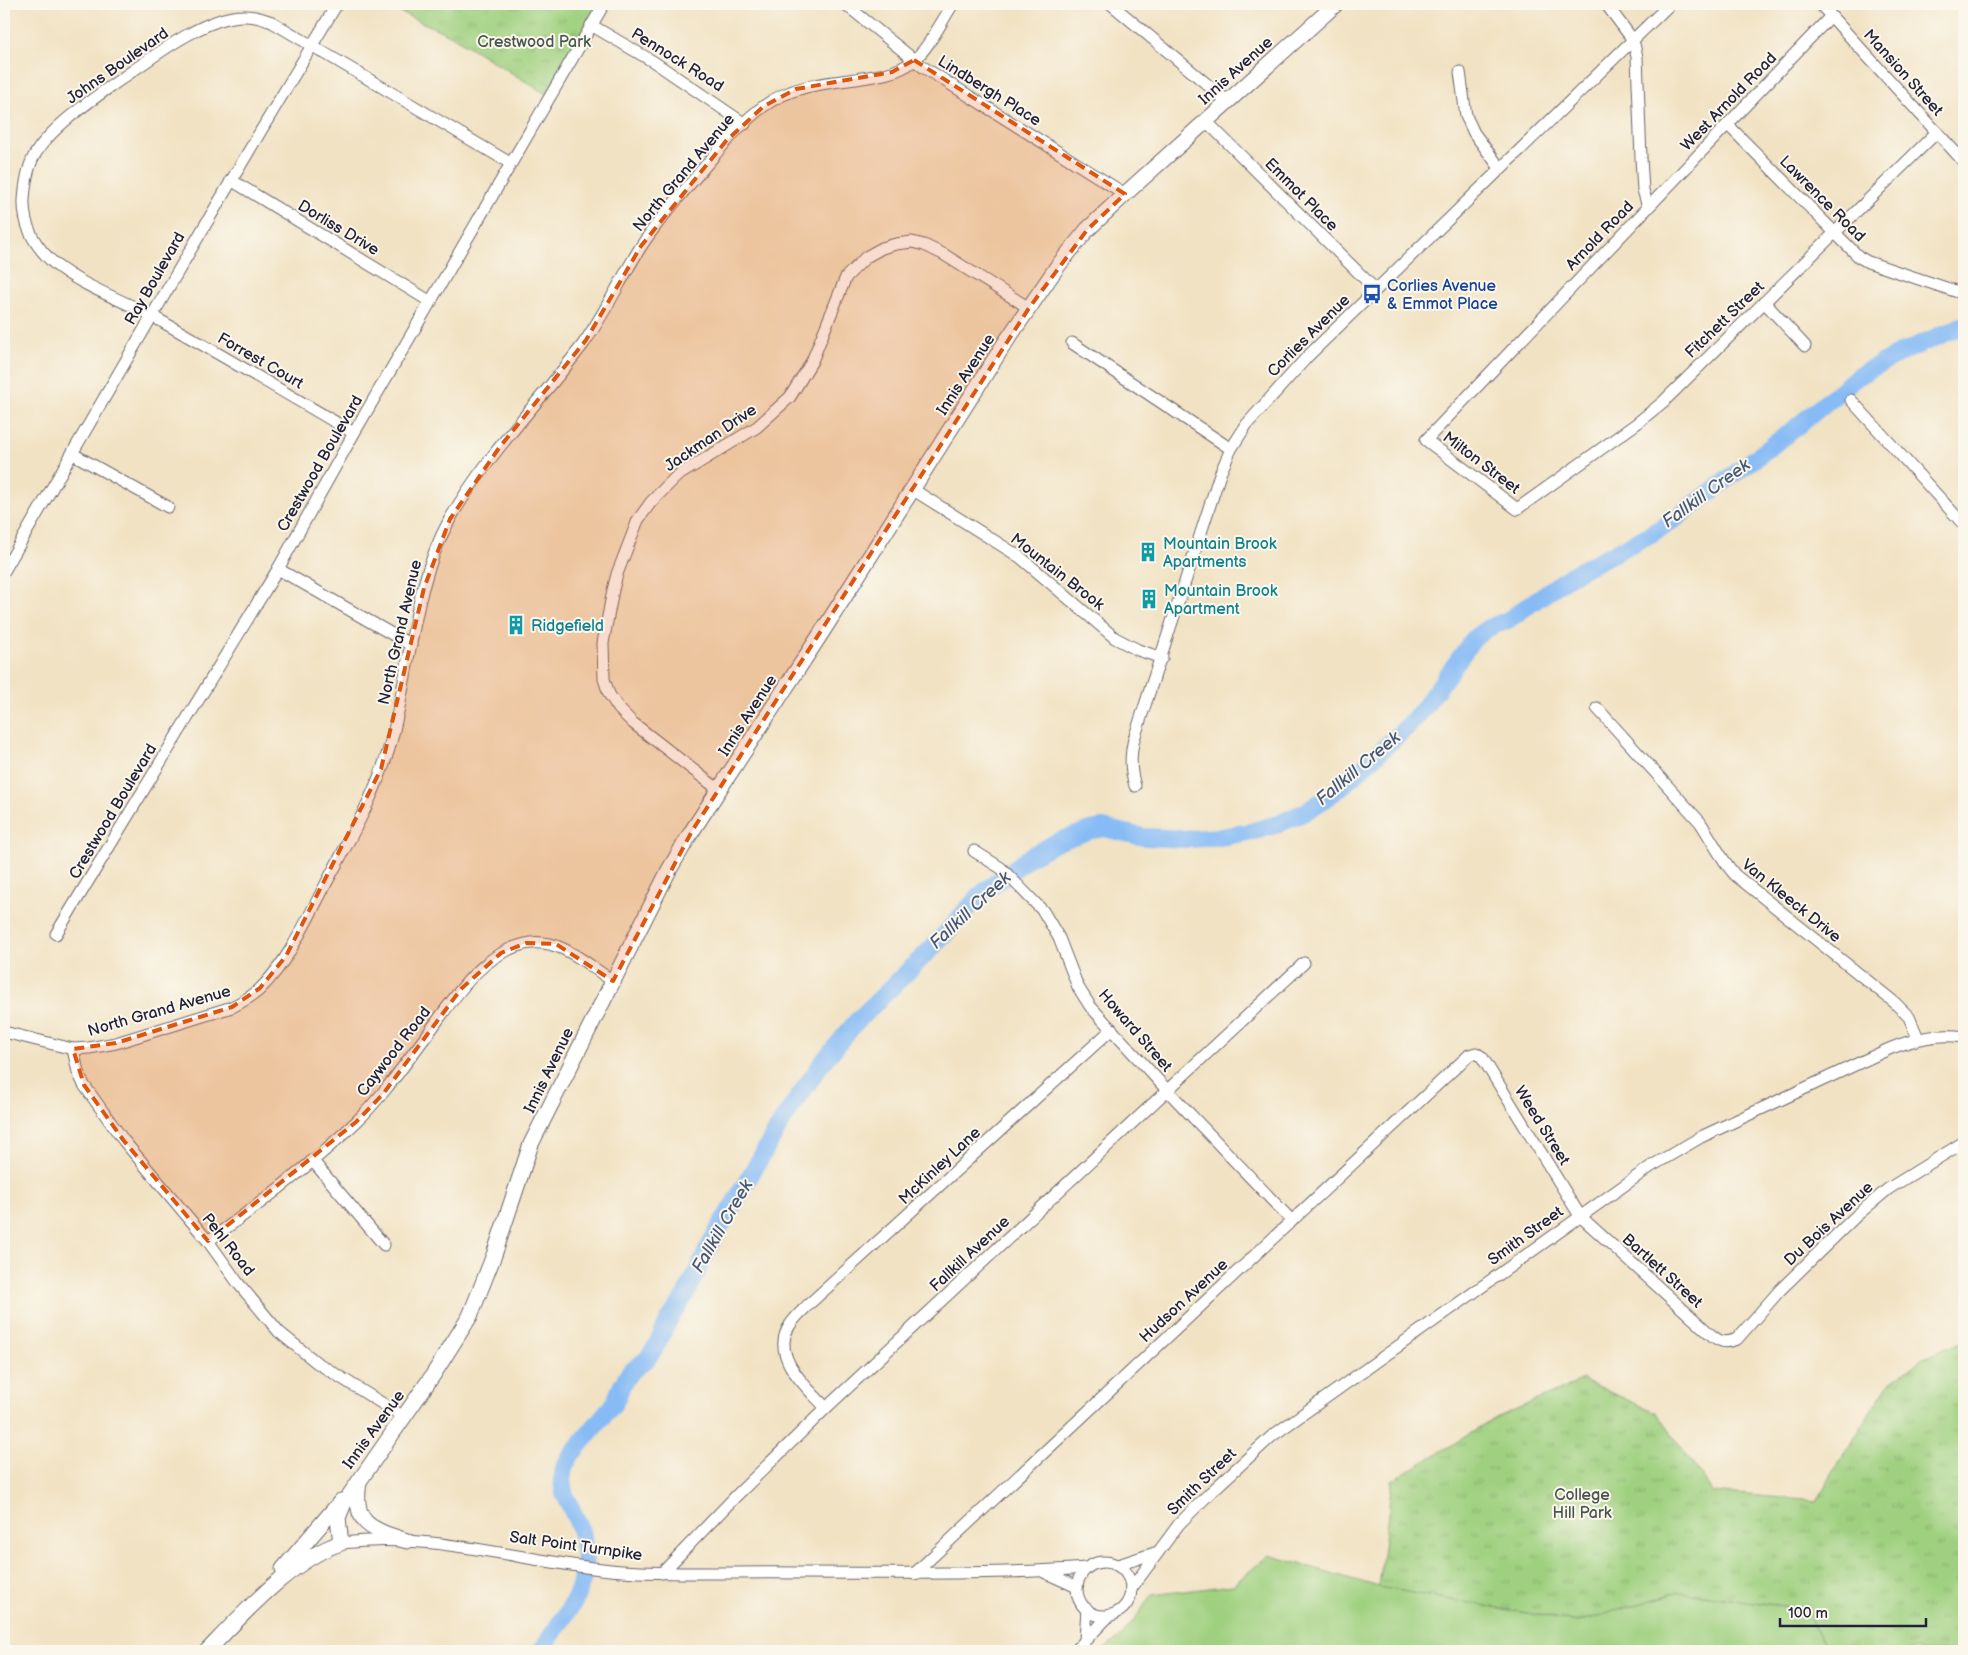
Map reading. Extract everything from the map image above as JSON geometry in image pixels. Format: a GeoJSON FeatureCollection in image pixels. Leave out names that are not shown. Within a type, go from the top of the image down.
{"type":"FeatureCollection","features":[{"type":"Feature","properties":{"kind":"main road","name":"Innis Avenue"},"geometry":{"type":"LineString","coordinates":[[341,1543],[338,1518],[344,1503],[359,1479],[434,1375],[470,1316],[494,1255],[531,1144],[669,870],[1029,308],[1057,267],[1087,230],[1336,4]]}},
{"type":"Feature","properties":{"kind":"main road"},"geometry":{"type":"LineString","coordinates":[[359,1479],[356,1496],[358,1510],[365,1522],[380,1532],[407,1541]]}},
{"type":"Feature","properties":{"kind":"main road"},"geometry":{"type":"LineString","coordinates":[[247,1610],[359,1479]]}},
{"type":"Feature","properties":{"kind":"main road","name":"Salt Point Turnpike"},"geometry":{"type":"LineString","coordinates":[[207,1651],[247,1610],[311,1556],[341,1543]]}},
{"type":"Feature","properties":{"kind":"street","name":"Ray Boulevard"},"geometry":{"type":"LineString","coordinates":[[4,571],[151,316],[336,4]]}},
{"type":"Feature","properties":{"kind":"street","name":"Crestwood Boulevard"},"geometry":{"type":"LineString","coordinates":[[56,934],[278,569],[510,162],[604,4]]}},
{"type":"Feature","properties":{"kind":"street","name":"Lindbergh Place"},"geometry":{"type":"LineString","coordinates":[[845,4],[914,60],[1125,194]]}},
{"type":"Feature","properties":{"kind":"street","name":"North Grand Avenue"},"geometry":{"type":"LineString","coordinates":[[4,1032],[73,1049],[89,1048],[116,1042],[232,1007],[247,999],[266,982],[286,956],[306,921],[371,793],[392,738],[411,644],[434,554],[450,519],[468,491],[499,448],[586,340],[613,297],[641,246],[726,142],[764,106],[796,89],[892,72],[914,60],[926,46],[953,4]]}},
{"type":"Feature","properties":{"kind":"street"},"geometry":{"type":"LineString","coordinates":[[1110,4],[1227,101]]}},
{"type":"Feature","properties":{"kind":"street","name":"Arnold Road"},"geometry":{"type":"LineString","coordinates":[[1426,440],[1648,208],[1644,190],[1637,57],[1633,40],[1606,4]]}},
{"type":"Feature","properties":{"kind":"street","name":"Corlies Avenue"},"geometry":{"type":"LineString","coordinates":[[1135,786],[1131,770],[1131,755],[1213,496],[1231,449],[1247,424],[1308,356],[1670,4]]}},
{"type":"Feature","properties":{"kind":"street","name":"Mansion Street"},"geometry":{"type":"LineString","coordinates":[[1820,4],[1964,162]]}},
{"type":"Feature","properties":{"kind":"street","name":"Johns Boulevard"},"geometry":{"type":"LineString","coordinates":[[151,316],[70,275],[40,250],[27,225],[24,210],[28,171],[34,155],[49,137],[86,104],[160,52],[208,25],[230,17],[254,16],[272,22],[510,162]]}},
{"type":"Feature","properties":{"kind":"street","name":"West Arnold Road"},"geometry":{"type":"LineString","coordinates":[[1648,208],[1831,16]]}},
{"type":"Feature","properties":{"kind":"street","name":"Pennock Road"},"geometry":{"type":"LineString","coordinates":[[591,25],[654,62],[745,124]]}},
{"type":"Feature","properties":{"kind":"street"},"geometry":{"type":"LineString","coordinates":[[1460,72],[1466,116],[1474,133],[1500,168]]}},
{"type":"Feature","properties":{"kind":"street","name":"Emmot Place"},"geometry":{"type":"LineString","coordinates":[[1206,121],[1376,290]]}},
{"type":"Feature","properties":{"kind":"street","name":"Lawrence Road"},"geometry":{"type":"LineString","coordinates":[[1728,125],[1851,251],[1868,262],[1964,294]]}},
{"type":"Feature","properties":{"kind":"street","name":"Fitchett Street"},"geometry":{"type":"LineString","coordinates":[[1517,509],[1650,413],[1937,132]]}},
{"type":"Feature","properties":{"kind":"street","name":"Dorliss Drive"},"geometry":{"type":"LineString","coordinates":[[231,180],[431,302]]}},
{"type":"Feature","properties":{"kind":"street","name":"Jackman Drive"},"geometry":{"type":"LineString","coordinates":[[719,790],[633,723],[619,709],[609,694],[604,679],[604,643],[613,590],[617,574],[638,520],[651,502],[677,476],[757,427],[790,396],[812,361],[846,277],[866,257],[882,248],[912,242],[924,245],[943,254],[1029,308]]}},
{"type":"Feature","properties":{"kind":"street"},"geometry":{"type":"LineString","coordinates":[[1764,302],[1805,346]]}},
{"type":"Feature","properties":{"kind":"street","name":"Forrest Court"},"geometry":{"type":"LineString","coordinates":[[151,316],[354,433]]}},
{"type":"Feature","properties":{"kind":"street"},"geometry":{"type":"LineString","coordinates":[[1072,343],[1231,449]]}},
{"type":"Feature","properties":{"kind":"street"},"geometry":{"type":"LineString","coordinates":[[1851,400],[1964,525]]}},
{"type":"Feature","properties":{"kind":"street","name":"Milton Street"},"geometry":{"type":"LineString","coordinates":[[1426,440],[1517,509]]}},
{"type":"Feature","properties":{"kind":"street"},"geometry":{"type":"LineString","coordinates":[[73,454],[168,508]]}},
{"type":"Feature","properties":{"kind":"street","name":"Mountain Brook"},"geometry":{"type":"LineString","coordinates":[[912,489],[1020,558],[1116,638],[1138,650],[1162,658]]}},
{"type":"Feature","properties":{"kind":"street"},"geometry":{"type":"LineString","coordinates":[[278,569],[411,644]]}},
{"type":"Feature","properties":{"kind":"street","name":"Van Kleeck Drive"},"geometry":{"type":"LineString","coordinates":[[1597,708],[1700,822],[1725,864],[1735,876],[1894,1002],[1909,1018],[1918,1038]]}},
{"type":"Feature","properties":{"kind":"street","name":"Howard Street"},"geometry":{"type":"LineString","coordinates":[[974,850],[1001,868],[1043,911],[1058,938],[1078,987],[1090,1006],[1292,1221]]}},
{"type":"Feature","properties":{"kind":"street","name":"Caywood Road"},"geometry":{"type":"LineString","coordinates":[[208,1241],[238,1220],[356,1122],[383,1094],[478,970],[501,953],[526,943],[556,944],[613,981]]}},
{"type":"Feature","properties":{"kind":"street","name":"Fallkill Avenue"},"geometry":{"type":"LineString","coordinates":[[662,1573],[736,1496],[826,1408],[1304,963]]}},
{"type":"Feature","properties":{"kind":"street","name":"McKinley Lane"},"geometry":{"type":"LineString","coordinates":[[826,1408],[795,1373],[787,1360],[784,1340],[789,1326],[808,1305],[883,1239],[1112,1029]]}},
{"type":"Feature","properties":{"kind":"street","name":"Smith Street"},"geometry":{"type":"LineString","coordinates":[[1131,1589],[1185,1517],[1272,1436],[1650,1167],[1696,1140],[1889,1049],[1918,1038],[1953,1035],[1964,1037]]}},
{"type":"Feature","properties":{"kind":"street","name":"Pehl Road"},"geometry":{"type":"LineString","coordinates":[[73,1049],[78,1072],[84,1085],[124,1141],[208,1241],[238,1283],[279,1332],[316,1362],[404,1417]]}},
{"type":"Feature","properties":{"kind":"street","name":"Weed Street"},"geometry":{"type":"LineString","coordinates":[[1476,1053],[1482,1057],[1580,1216]]}},
{"type":"Feature","properties":{"kind":"street","name":"Hudson Avenue"},"geometry":{"type":"LineString","coordinates":[[914,1574],[1469,1055],[1476,1053]]}},
{"type":"Feature","properties":{"kind":"street","name":"Du Bois Avenue"},"geometry":{"type":"LineString","coordinates":[[1727,1343],[1737,1338],[1780,1290],[1856,1216],[1888,1189],[1964,1142]]}},
{"type":"Feature","properties":{"kind":"street"},"geometry":{"type":"LineString","coordinates":[[312,1160],[384,1246]]}},
{"type":"Feature","properties":{"kind":"street","name":"Bartlett Street"},"geometry":{"type":"LineString","coordinates":[[1580,1216],[1717,1340],[1727,1343]]}},
{"type":"Feature","properties":{"kind":"street","name":"Salt Point Turnpike"},"geometry":{"type":"LineString","coordinates":[[341,1543],[373,1539],[407,1541],[478,1548],[598,1569],[662,1573],[914,1574],[1086,1568]]}},
{"type":"Feature","properties":{"kind":"street"},"geometry":{"type":"LineString","coordinates":[[1118,1566],[1158,1552]]}},
{"type":"Feature","properties":{"kind":"street"},"geometry":{"type":"LineString","coordinates":[[1075,1651],[1110,1615],[1125,1606],[1131,1589],[1128,1575],[1110,1562],[1102,1562],[1086,1568],[1077,1587],[1078,1595],[1087,1609],[1098,1615],[1110,1615]]}},
{"type":"Feature","properties":{"kind":"street","name":"Salt Point Turnpike"},"geometry":{"type":"LineString","coordinates":[[1042,1571],[1077,1587]]}},
{"type":"Feature","properties":{"kind":"street"},"geometry":{"type":"LineString","coordinates":[[1085,1640],[1087,1609]]}},
{"type":"Feature","properties":{"kind":"highlighted area"},"geometry":{"type":"Polygon","coordinates":[[[914,60],[1125,194],[1087,230],[1029,308],[692,831],[613,981],[556,944],[526,943],[501,953],[461,989],[383,1094],[356,1122],[208,1241],[124,1141],[84,1085],[73,1049],[116,1043],[232,1007],[260,988],[286,956],[381,769],[424,588],[450,519],[499,448],[586,340],[641,246],[726,141],[764,106],[796,89],[892,72],[914,60]]]}},
{"type":"Feature","properties":{"kind":"green space","name":"Crestwood Park"},"geometry":{"type":"Polygon","coordinates":[[[382,4],[601,4],[546,94],[450,35],[382,4]]]}},
{"type":"Feature","properties":{"kind":"green space","name":"College Hill Park"},"geometry":{"type":"Polygon","coordinates":[[[1964,1341],[1964,1651],[1826,1651],[1807,1609],[1679,1592],[1578,1622],[1379,1587],[1392,1481],[1496,1418],[1583,1380],[1657,1413],[1713,1492],[1816,1501],[1886,1387],[1923,1358],[1964,1341]]]}},
{"type":"Feature","properties":{"kind":"green space"},"geometry":{"type":"Polygon","coordinates":[[[1269,1555],[1379,1587],[1578,1622],[1679,1592],[1807,1609],[1826,1651],[1102,1651],[1123,1635],[1152,1595],[1233,1585],[1269,1555]]]}},
{"type":"Feature","properties":{"kind":"waterway","name":"Fallkill Creek"},"geometry":{"type":"LineString","coordinates":[[541,1651],[574,1602],[582,1581],[585,1557],[583,1539],[579,1525],[564,1493],[562,1480],[564,1468],[571,1455],[615,1402],[629,1373],[647,1359],[655,1348],[669,1320],[685,1296],[713,1239],[784,1118],[822,1063],[856,1022],[938,942],[980,895],[1031,856],[1057,842],[1091,830],[1103,828],[1144,837],[1189,839],[1221,837],[1278,824],[1305,812],[1327,798],[1348,781],[1409,725],[1423,709],[1474,638],[1488,628],[1508,620],[1573,574],[1651,534],[1675,519],[1794,429],[1858,376],[1898,354],[1964,325]]}},
{"type":"Feature","properties":{"kind":"place","name":"Corlies Avenue & Emmot Place"},"geometry":{"type":"Point","coordinates":[1372,294]}},
{"type":"Feature","properties":{"kind":"place","name":"Mountain Brook Apartments"},"geometry":{"type":"Point","coordinates":[1148,552]}},
{"type":"Feature","properties":{"kind":"place","name":"Mountain Brook Apartment"},"geometry":{"type":"Point","coordinates":[1149,599]}},
{"type":"Feature","properties":{"kind":"place","name":"Ridgefield"},"geometry":{"type":"Point","coordinates":[516,625]}}]}
